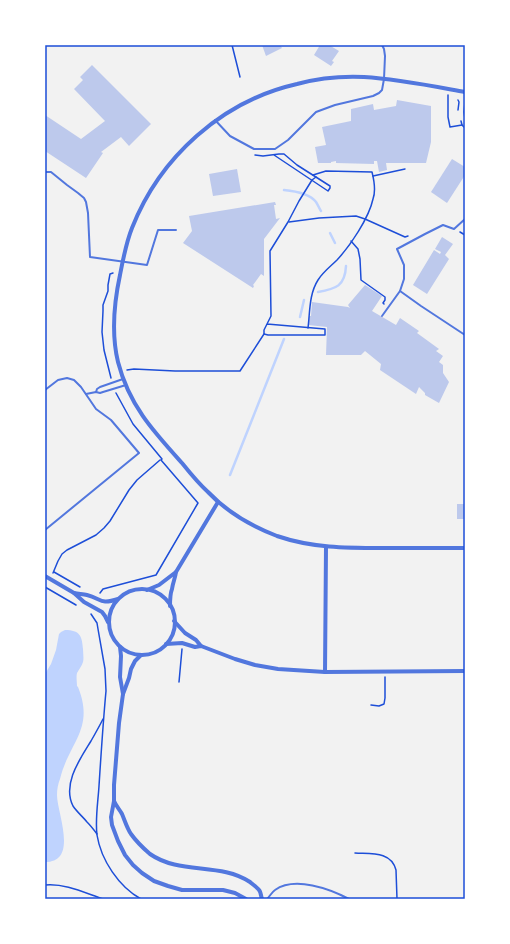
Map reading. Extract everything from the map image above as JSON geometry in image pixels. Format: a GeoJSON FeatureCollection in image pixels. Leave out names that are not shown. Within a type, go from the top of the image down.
{"type":"FeatureCollection","features":[{"type":"Feature","properties":{"kind":"street"},"geometry":{"type":"LineString","coordinates":[[465,92],[384,79],[334,77],[317,79],[276,89],[241,105],[215,120],[197,135],[169,164],[147,197],[131,230],[122,261],[115,300],[114,315],[118,362],[136,407],[145,420],[199,483],[218,502],[234,514],[263,530],[315,546],[346,548],[465,548]]}},
{"type":"Feature","properties":{"kind":"street"},"geometry":{"type":"LineString","coordinates":[[147,590],[159,585],[176,572],[218,502]]}},
{"type":"Feature","properties":{"kind":"street"},"geometry":{"type":"LineString","coordinates":[[325,672],[326,547]]}},
{"type":"Feature","properties":{"kind":"street"},"geometry":{"type":"LineString","coordinates":[[170,606],[172,586],[175,580],[176,572]]}},
{"type":"Feature","properties":{"kind":"street"},"geometry":{"type":"LineString","coordinates":[[45,576],[102,612],[109,623],[112,636],[116,642],[120,647],[133,654],[150,654],[159,650],[166,644],[172,634],[174,621],[173,613],[166,600],[154,592],[139,590],[125,594],[119,599],[112,610],[109,623]]}},
{"type":"Feature","properties":{"kind":"street"},"geometry":{"type":"LineString","coordinates":[[74,593],[87,595],[103,602],[119,599]]}},
{"type":"Feature","properties":{"kind":"street"},"geometry":{"type":"LineString","coordinates":[[174,621],[185,633],[196,640],[201,646],[255,665],[278,669],[325,672],[465,670]]}},
{"type":"Feature","properties":{"kind":"street"},"geometry":{"type":"LineString","coordinates":[[166,644],[182,643],[195,647],[201,646]]}},
{"type":"Feature","properties":{"kind":"street"},"geometry":{"type":"LineString","coordinates":[[120,647],[120,677],[123,694]]}},
{"type":"Feature","properties":{"kind":"street"},"geometry":{"type":"LineString","coordinates":[[141,655],[135,661],[131,669],[123,694],[119,723],[114,802],[111,817],[112,826],[118,841],[125,855],[133,865],[154,881],[182,890],[223,890],[234,893],[246,899]]}},
{"type":"Feature","properties":{"kind":"street"},"geometry":{"type":"LineString","coordinates":[[114,802],[122,814],[131,834],[150,854],[172,864],[230,873],[242,877],[259,890],[262,899]]}},
{"type":"Feature","properties":{"kind":"lane"},"geometry":{"type":"LineString","coordinates":[[215,120],[230,136],[254,149],[275,149],[288,140],[316,112],[335,105],[373,96],[379,93],[382,90],[384,79],[385,56],[382,45]]}},
{"type":"Feature","properties":{"kind":"lane"},"geometry":{"type":"LineString","coordinates":[[465,105],[465,117]]}},
{"type":"Feature","properties":{"kind":"lane"},"geometry":{"type":"LineString","coordinates":[[45,172],[51,172],[84,198],[88,213],[90,257],[147,265],[158,230],[176,230]]}},
{"type":"Feature","properties":{"kind":"lane"},"geometry":{"type":"LineString","coordinates":[[382,316],[400,291],[404,279],[404,265],[397,249],[443,225],[454,229],[465,219]]}},
{"type":"Feature","properties":{"kind":"lane"},"geometry":{"type":"LineString","coordinates":[[400,291],[465,335]]}},
{"type":"Feature","properties":{"kind":"lane"},"geometry":{"type":"LineString","coordinates":[[45,390],[58,380],[66,378],[74,380],[81,387],[96,409],[111,420],[139,453],[45,530]]}},
{"type":"Feature","properties":{"kind":"lane"},"geometry":{"type":"LineString","coordinates":[[96,392],[100,387],[124,378]]}},
{"type":"Feature","properties":{"kind":"lane"},"geometry":{"type":"LineString","coordinates":[[86,394],[96,392],[100,393],[126,384]]}},
{"type":"Feature","properties":{"kind":"lane"},"geometry":{"type":"LineString","coordinates":[[267,899],[274,890],[283,886],[294,884],[323,888],[349,899]]}},
{"type":"Feature","properties":{"kind":"path"},"geometry":{"type":"LineString","coordinates":[[232,45],[240,77]]}},
{"type":"Feature","properties":{"kind":"path"},"geometry":{"type":"LineString","coordinates":[[448,96],[448,117],[450,127],[462,125]]}},
{"type":"Feature","properties":{"kind":"path"},"geometry":{"type":"LineString","coordinates":[[255,155],[263,156],[284,154],[297,165],[330,186],[330,188],[328,191],[274,155]]}},
{"type":"Feature","properties":{"kind":"path"},"geometry":{"type":"LineString","coordinates":[[373,176],[405,169]]}},
{"type":"Feature","properties":{"kind":"path"},"geometry":{"type":"LineString","coordinates":[[308,328],[311,299],[318,280],[352,241],[366,219],[374,199],[374,180],[372,172],[326,170],[313,175]]}},
{"type":"Feature","properties":{"kind":"path"},"geometry":{"type":"LineString","coordinates":[[127,370],[240,371],[264,334],[264,330],[271,316],[270,251],[312,180],[316,177]]}},
{"type":"Feature","properties":{"kind":"path"},"geometry":{"type":"LineString","coordinates":[[288,222],[356,216],[405,237],[412,236]]}},
{"type":"Feature","properties":{"kind":"path"},"geometry":{"type":"LineString","coordinates":[[454,229],[465,235]]}},
{"type":"Feature","properties":{"kind":"path"},"geometry":{"type":"LineString","coordinates":[[352,241],[358,249],[361,280],[385,297],[386,300],[383,303],[387,308]]}},
{"type":"Feature","properties":{"kind":"path"},"geometry":{"type":"LineString","coordinates":[[264,334],[325,335],[325,329],[267,324]]}},
{"type":"Feature","properties":{"kind":"path"},"geometry":{"type":"LineString","coordinates":[[84,588],[53,573],[62,554],[96,535],[104,528],[133,485],[161,460]]}},
{"type":"Feature","properties":{"kind":"path"},"geometry":{"type":"LineString","coordinates":[[98,596],[100,591],[103,589],[156,575],[198,503]]}},
{"type":"Feature","properties":{"kind":"path"},"geometry":{"type":"LineString","coordinates":[[45,586],[77,605]]}},
{"type":"Feature","properties":{"kind":"path"},"geometry":{"type":"LineString","coordinates":[[90,612],[94,617],[98,629],[105,670],[106,691],[97,811],[97,834],[101,851],[110,868],[123,885],[139,899]]}},
{"type":"Feature","properties":{"kind":"path"},"geometry":{"type":"LineString","coordinates":[[179,682],[182,647]]}},
{"type":"Feature","properties":{"kind":"path"},"geometry":{"type":"LineString","coordinates":[[371,705],[384,704],[384,671]]}},
{"type":"Feature","properties":{"kind":"path"},"geometry":{"type":"LineString","coordinates":[[97,834],[74,807],[71,801],[70,788],[71,780],[79,760],[104,718]]}},
{"type":"Feature","properties":{"kind":"path"},"geometry":{"type":"LineString","coordinates":[[355,853],[382,855],[390,859],[396,870],[397,899]]}},
{"type":"Feature","properties":{"kind":"path"},"geometry":{"type":"LineString","coordinates":[[45,885],[68,887],[103,899]]}},
{"type":"Feature","properties":{"kind":"water"},"geometry":{"type":"Polygon","coordinates":[[[65,630],[74,631],[81,637],[82,641],[83,660],[77,673],[77,686],[82,701],[84,714],[79,735],[64,766],[57,789],[64,835],[64,846],[61,854],[55,860],[45,862],[45,674],[51,664],[56,650],[59,634],[65,630]]]}},
{"type":"Feature","properties":{"kind":"building"},"geometry":{"type":"Polygon","coordinates":[[[262,45],[280,45],[282,48],[266,56],[262,45]]]}},
{"type":"Feature","properties":{"kind":"building"},"geometry":{"type":"Polygon","coordinates":[[[320,45],[329,45],[339,51],[332,61],[334,62],[331,66],[314,55],[320,45]]]}},
{"type":"Feature","properties":{"kind":"building"},"geometry":{"type":"Polygon","coordinates":[[[92,65],[151,124],[129,146],[121,137],[101,152],[103,153],[86,178],[45,151],[45,115],[81,139],[105,121],[74,89],[83,80],[80,77],[92,65]]]}},
{"type":"Feature","properties":{"kind":"building"},"geometry":{"type":"Polygon","coordinates":[[[397,100],[431,106],[431,142],[426,163],[386,163],[387,170],[379,172],[377,161],[374,161],[374,164],[336,163],[336,161],[331,163],[318,163],[315,147],[326,145],[322,127],[351,121],[351,109],[373,104],[374,110],[396,106],[397,100]]]}},
{"type":"Feature","properties":{"kind":"building"},"geometry":{"type":"Polygon","coordinates":[[[452,159],[465,167],[465,175],[447,203],[431,192],[452,159]]]}},
{"type":"Feature","properties":{"kind":"building"},"geometry":{"type":"Polygon","coordinates":[[[237,169],[241,192],[213,196],[209,174],[237,169]]]}},
{"type":"Feature","properties":{"kind":"building"},"geometry":{"type":"Polygon","coordinates":[[[275,202],[276,219],[280,218],[264,239],[264,276],[261,274],[253,285],[253,288],[183,243],[192,231],[189,216],[275,202]]]}},
{"type":"Feature","properties":{"kind":"building"},"geometry":{"type":"Polygon","coordinates":[[[442,237],[453,244],[445,255],[449,259],[427,294],[413,285],[434,250],[440,254],[441,252],[435,249],[442,237]]]}},
{"type":"Feature","properties":{"kind":"building"},"geometry":{"type":"Polygon","coordinates":[[[365,285],[382,296],[372,311],[396,325],[400,318],[419,331],[417,333],[439,349],[436,351],[443,356],[439,362],[443,365],[443,373],[449,382],[439,403],[425,395],[419,387],[416,394],[380,370],[381,364],[365,351],[361,355],[326,355],[327,327],[308,325],[309,316],[311,316],[312,302],[350,308],[348,305],[365,285]]]}},
{"type":"Feature","properties":{"kind":"building"},"geometry":{"type":"Polygon","coordinates":[[[457,504],[465,504],[465,519],[457,519],[457,504]]]}},
{"type":"Feature","properties":{"kind":"waterway"},"geometry":{"type":"LineString","coordinates":[[284,190],[310,196],[316,202],[321,211]]}},
{"type":"Feature","properties":{"kind":"waterway"},"geometry":{"type":"LineString","coordinates":[[330,233],[335,243]]}},
{"type":"Feature","properties":{"kind":"waterway"},"geometry":{"type":"LineString","coordinates":[[318,292],[335,288],[344,278],[346,266]]}},
{"type":"Feature","properties":{"kind":"waterway"},"geometry":{"type":"LineString","coordinates":[[300,317],[304,300]]}},
{"type":"Feature","properties":{"kind":"waterway"},"geometry":{"type":"LineString","coordinates":[[230,475],[284,339]]}}]}
